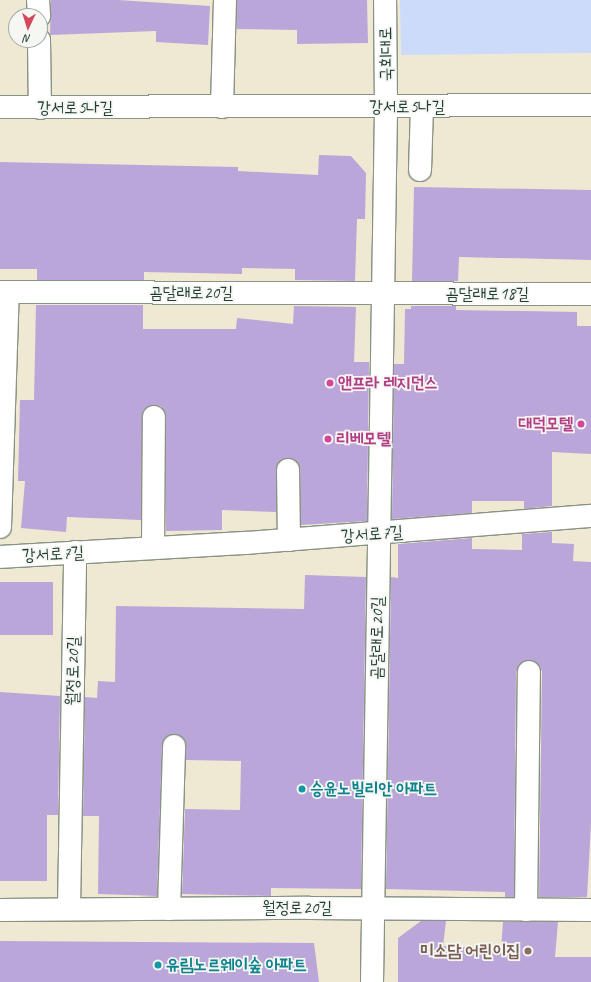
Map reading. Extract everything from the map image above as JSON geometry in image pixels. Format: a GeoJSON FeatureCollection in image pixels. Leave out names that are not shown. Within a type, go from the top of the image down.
{"type":"FeatureCollection","features":[{"type":"Feature","properties":{"kind":"street"},"geometry":{"type":"LineString","coordinates":[[222,107],[225,0]]}},
{"type":"Feature","properties":{"kind":"street","name":"국회대로"},"geometry":{"type":"LineString","coordinates":[[385,0],[386,108]]}},
{"type":"Feature","properties":{"kind":"street"},"geometry":{"type":"LineString","coordinates":[[39,48],[40,108]]}},
{"type":"Feature","properties":{"kind":"street","name":"강서로5나길"},"geometry":{"type":"LineString","coordinates":[[0,107],[386,108],[591,106]]}},
{"type":"Feature","properties":{"kind":"street"},"geometry":{"type":"LineString","coordinates":[[420,170],[422,107]]}},
{"type":"Feature","properties":{"kind":"street","name":"곰달래로20길"},"geometry":{"type":"LineString","coordinates":[[372,982],[386,108]]}},
{"type":"Feature","properties":{"kind":"street"},"geometry":{"type":"LineString","coordinates":[[0,527],[4,292]]}},
{"type":"Feature","properties":{"kind":"street","name":"곰달래로20길"},"geometry":{"type":"LineString","coordinates":[[4,292],[383,293]]}},
{"type":"Feature","properties":{"kind":"street","name":"곰달래로18길"},"geometry":{"type":"LineString","coordinates":[[383,293],[591,294]]}},
{"type":"Feature","properties":{"kind":"street"},"geometry":{"type":"LineString","coordinates":[[154,417],[154,548]]}},
{"type":"Feature","properties":{"kind":"street"},"geometry":{"type":"LineString","coordinates":[[288,470],[289,540]]}},
{"type":"Feature","properties":{"kind":"street","name":"강서로7길"},"geometry":{"type":"LineString","coordinates":[[0,556],[378,534],[591,516]]}},
{"type":"Feature","properties":{"kind":"street","name":"월정로20길"},"geometry":{"type":"LineString","coordinates":[[69,910],[75,552]]}},
{"type":"Feature","properties":{"kind":"street"},"geometry":{"type":"LineString","coordinates":[[526,910],[529,672]]}},
{"type":"Feature","properties":{"kind":"street"},"geometry":{"type":"LineString","coordinates":[[169,909],[174,746]]}},
{"type":"Feature","properties":{"kind":"street","name":"월정로20길"},"geometry":{"type":"LineString","coordinates":[[0,910],[591,910]]}},
{"type":"Feature","properties":{"kind":"shaded area"},"geometry":{"type":"Polygon","coordinates":[[[400,0],[591,0],[591,53],[401,55],[400,0]]]}},
{"type":"Feature","properties":{"kind":"building"},"geometry":{"type":"Polygon","coordinates":[[[51,0],[118,0],[210,6],[208,45],[156,42],[156,31],[50,35],[51,0]]]}},
{"type":"Feature","properties":{"kind":"building"},"geometry":{"type":"Polygon","coordinates":[[[237,0],[367,0],[368,43],[297,44],[297,30],[237,29],[237,0]]]}},
{"type":"Feature","properties":{"kind":"building"},"geometry":{"type":"Polygon","coordinates":[[[319,155],[351,156],[366,173],[365,219],[357,219],[355,281],[295,280],[295,269],[242,268],[242,274],[144,272],[144,280],[37,280],[37,269],[0,269],[0,162],[238,167],[238,171],[318,175],[319,155]]]}},
{"type":"Feature","properties":{"kind":"building"},"geometry":{"type":"Polygon","coordinates":[[[414,187],[591,190],[591,260],[459,257],[458,281],[412,281],[414,187]]]}},
{"type":"Feature","properties":{"kind":"building"},"geometry":{"type":"Polygon","coordinates":[[[36,305],[143,305],[143,329],[236,329],[237,318],[293,324],[294,306],[356,307],[354,362],[369,362],[367,521],[301,525],[300,469],[294,459],[287,458],[277,464],[276,512],[222,510],[222,530],[166,531],[166,417],[161,406],[154,405],[143,410],[142,417],[141,520],[67,517],[66,532],[21,528],[25,481],[18,481],[20,400],[34,400],[36,305]]]}},
{"type":"Feature","properties":{"kind":"building"},"geometry":{"type":"Polygon","coordinates":[[[411,306],[456,306],[456,310],[577,312],[577,326],[591,326],[591,454],[552,452],[552,506],[524,509],[524,501],[472,501],[472,513],[392,519],[394,364],[404,364],[405,309],[411,309],[411,306]]]}},
{"type":"Feature","properties":{"kind":"building"},"geometry":{"type":"Polygon","coordinates":[[[552,532],[552,543],[574,544],[573,561],[591,562],[591,823],[587,897],[539,897],[542,672],[540,666],[530,660],[523,661],[516,672],[514,897],[505,897],[505,892],[386,889],[391,577],[398,578],[398,544],[472,538],[472,549],[522,550],[522,534],[552,532]]]}},
{"type":"Feature","properties":{"kind":"building"},"geometry":{"type":"Polygon","coordinates":[[[305,575],[366,577],[361,889],[271,888],[271,896],[182,894],[185,809],[240,810],[241,761],[186,760],[185,740],[174,734],[164,739],[162,746],[157,896],[98,894],[99,816],[83,816],[85,697],[97,698],[98,681],[115,682],[116,606],[304,609],[305,575]]]}},
{"type":"Feature","properties":{"kind":"building"},"geometry":{"type":"Polygon","coordinates":[[[0,582],[53,582],[53,635],[0,635],[0,582]]]}},
{"type":"Feature","properties":{"kind":"building"},"geometry":{"type":"Polygon","coordinates":[[[0,692],[60,696],[58,815],[47,815],[47,881],[0,881],[0,692]]]}},
{"type":"Feature","properties":{"kind":"building"},"geometry":{"type":"Polygon","coordinates":[[[421,921],[446,921],[443,946],[501,949],[503,922],[558,922],[555,957],[591,957],[591,982],[398,982],[398,938],[421,921]]]}},
{"type":"Feature","properties":{"kind":"building","name":"유림노르웨이숲 아파트"},"geometry":{"type":"Polygon","coordinates":[[[0,941],[314,943],[319,982],[0,982],[0,941]]]}},
{"type":"Feature","properties":{"kind":"place","name":"앤프라 레지던스"},"geometry":{"type":"Point","coordinates":[330,383]}},
{"type":"Feature","properties":{"kind":"place","name":"대덕모텔"},"geometry":{"type":"Point","coordinates":[581,424]}},
{"type":"Feature","properties":{"kind":"place","name":"리베모텔"},"geometry":{"type":"Point","coordinates":[328,439]}},
{"type":"Feature","properties":{"kind":"place","name":"승윤노빌리안 아파트"},"geometry":{"type":"Point","coordinates":[302,789]}},
{"type":"Feature","properties":{"kind":"place","name":"미소담 어린이집"},"geometry":{"type":"Point","coordinates":[528,951]}},
{"type":"Feature","properties":{"kind":"place","name":"유림노르웨이숲 아파트"},"geometry":{"type":"Point","coordinates":[158,965]}}]}
